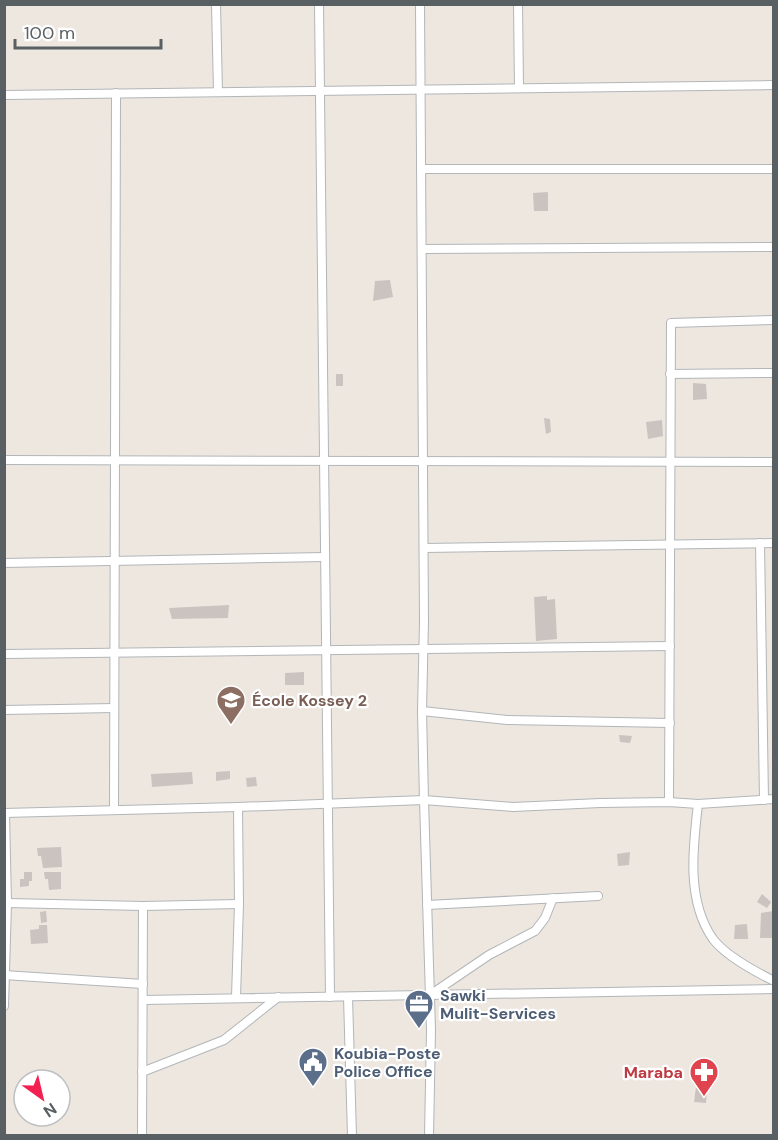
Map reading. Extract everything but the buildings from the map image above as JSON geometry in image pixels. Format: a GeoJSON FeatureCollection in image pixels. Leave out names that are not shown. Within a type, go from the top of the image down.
{"type":"FeatureCollection","features":[{"type":"Feature","properties":{"kind":"street"},"geometry":{"type":"LineString","coordinates":[[216,4],[218,92]]}},
{"type":"Feature","properties":{"kind":"street"},"geometry":{"type":"LineString","coordinates":[[319,4],[330,997]]}},
{"type":"Feature","properties":{"kind":"street"},"geometry":{"type":"LineString","coordinates":[[420,4],[424,548],[422,711],[431,1030],[429,1136]]}},
{"type":"Feature","properties":{"kind":"street"},"geometry":{"type":"LineString","coordinates":[[518,4],[519,88]]}},
{"type":"Feature","properties":{"kind":"street"},"geometry":{"type":"LineString","coordinates":[[4,95],[774,85]]}},
{"type":"Feature","properties":{"kind":"street"},"geometry":{"type":"LineString","coordinates":[[114,809],[116,93]]}},
{"type":"Feature","properties":{"kind":"street"},"geometry":{"type":"LineString","coordinates":[[422,169],[774,169]]}},
{"type":"Feature","properties":{"kind":"street"},"geometry":{"type":"LineString","coordinates":[[423,249],[774,247]]}},
{"type":"Feature","properties":{"kind":"street"},"geometry":{"type":"LineString","coordinates":[[669,802],[671,322],[774,320]]}},
{"type":"Feature","properties":{"kind":"street"},"geometry":{"type":"LineString","coordinates":[[670,374],[774,373]]}},
{"type":"Feature","properties":{"kind":"street"},"geometry":{"type":"LineString","coordinates":[[4,460],[774,462]]}},
{"type":"Feature","properties":{"kind":"street"},"geometry":{"type":"LineString","coordinates":[[4,1006],[7,903],[5,813],[424,800],[513,807],[669,802],[698,804],[769,800],[760,543]]}},
{"type":"Feature","properties":{"kind":"street"},"geometry":{"type":"LineString","coordinates":[[424,548],[774,543]]}},
{"type":"Feature","properties":{"kind":"street"},"geometry":{"type":"LineString","coordinates":[[4,563],[325,557]]}},
{"type":"Feature","properties":{"kind":"street"},"geometry":{"type":"LineString","coordinates":[[4,654],[670,646]]}},
{"type":"Feature","properties":{"kind":"street"},"geometry":{"type":"LineString","coordinates":[[4,710],[114,708]]}},
{"type":"Feature","properties":{"kind":"street"},"geometry":{"type":"LineString","coordinates":[[422,711],[507,720],[670,723]]}},
{"type":"Feature","properties":{"kind":"street"},"geometry":{"type":"LineString","coordinates":[[698,804],[694,880],[700,914],[715,941],[750,967],[774,981]]}},
{"type":"Feature","properties":{"kind":"street"},"geometry":{"type":"LineString","coordinates":[[236,997],[239,904],[237,807]]}},
{"type":"Feature","properties":{"kind":"street"},"geometry":{"type":"LineString","coordinates":[[427,905],[598,896]]}},
{"type":"Feature","properties":{"kind":"street"},"geometry":{"type":"LineString","coordinates":[[430,995],[489,955],[535,931],[545,918],[553,898]]}},
{"type":"Feature","properties":{"kind":"street"},"geometry":{"type":"LineString","coordinates":[[7,903],[144,906],[239,904]]}},
{"type":"Feature","properties":{"kind":"street"},"geometry":{"type":"LineString","coordinates":[[142,1136],[144,906]]}},
{"type":"Feature","properties":{"kind":"street"},"geometry":{"type":"LineString","coordinates":[[5,975],[143,984]]}},
{"type":"Feature","properties":{"kind":"street"},"geometry":{"type":"LineString","coordinates":[[143,1000],[774,989]]}},
{"type":"Feature","properties":{"kind":"street"},"geometry":{"type":"LineString","coordinates":[[142,1072],[224,1040],[278,997]]}},
{"type":"Feature","properties":{"kind":"street"},"geometry":{"type":"LineString","coordinates":[[348,997],[352,1136]]}},
{"type":"Feature","properties":{"kind":"place","name":"École Kossey 2"},"geometry":{"type":"Point","coordinates":[231,726]}},
{"type":"Feature","properties":{"kind":"place","name":"Sawki Mulit-Services"},"geometry":{"type":"Point","coordinates":[419,1030]}},
{"type":"Feature","properties":{"kind":"place","name":"Koubia-Poste Police Office"},"geometry":{"type":"Point","coordinates":[313,1088]}},
{"type":"Feature","properties":{"kind":"place","name":"Maraba"},"geometry":{"type":"Point","coordinates":[704,1098]}}]}
